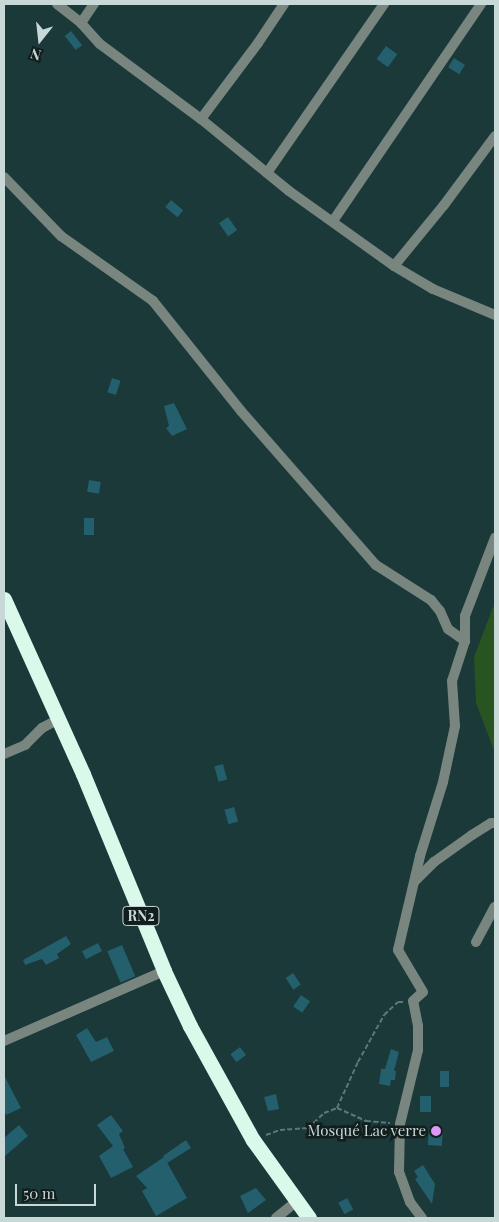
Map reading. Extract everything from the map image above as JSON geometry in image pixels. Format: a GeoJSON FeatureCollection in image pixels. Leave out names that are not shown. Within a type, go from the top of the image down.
{"type":"FeatureCollection","features":[{"type":"Feature","properties":{"kind":"highway","name":"RN2"},"geometry":{"type":"LineString","coordinates":[[4,599],[83,774],[164,971],[190,1026],[253,1140],[309,1218]]}},
{"type":"Feature","properties":{"kind":"street"},"geometry":{"type":"LineString","coordinates":[[57,4],[81,23],[100,44],[201,118],[267,173],[394,266],[433,289],[495,315]]}},
{"type":"Feature","properties":{"kind":"street"},"geometry":{"type":"LineString","coordinates":[[81,23],[94,4]]}},
{"type":"Feature","properties":{"kind":"street"},"geometry":{"type":"LineString","coordinates":[[201,118],[258,43],[284,4]]}},
{"type":"Feature","properties":{"kind":"street"},"geometry":{"type":"LineString","coordinates":[[267,173],[384,4]]}},
{"type":"Feature","properties":{"kind":"street"},"geometry":{"type":"LineString","coordinates":[[333,221],[481,4]]}},
{"type":"Feature","properties":{"kind":"street"},"geometry":{"type":"LineString","coordinates":[[394,266],[444,205],[495,136]]}},
{"type":"Feature","properties":{"kind":"street"},"geometry":{"type":"LineString","coordinates":[[4,177],[61,236],[152,301],[241,411],[370,558],[389,575],[431,600],[440,611],[448,629],[465,641]]}},
{"type":"Feature","properties":{"kind":"street"},"geometry":{"type":"LineString","coordinates":[[422,1218],[410,1202],[399,1172],[400,1124],[418,1050],[418,1026],[413,1001],[423,992],[398,950],[420,856],[443,782],[455,726],[452,681],[465,641],[465,616],[495,538]]}},
{"type":"Feature","properties":{"kind":"street"},"geometry":{"type":"LineString","coordinates":[[4,754],[25,744],[42,728],[58,720]]}},
{"type":"Feature","properties":{"kind":"street"},"geometry":{"type":"LineString","coordinates":[[415,881],[434,862],[472,834],[491,823],[495,823]]}},
{"type":"Feature","properties":{"kind":"street"},"geometry":{"type":"LineString","coordinates":[[476,942],[495,907]]}},
{"type":"Feature","properties":{"kind":"street"},"geometry":{"type":"LineString","coordinates":[[4,1041],[164,971]]}},
{"type":"Feature","properties":{"kind":"street"},"geometry":{"type":"LineString","coordinates":[[276,1218],[296,1202]]}},
{"type":"Feature","properties":{"kind":"path"},"geometry":{"type":"LineString","coordinates":[[253,1140],[280,1130],[308,1128],[324,1113],[337,1108],[358,1062],[384,1015],[398,1002],[413,1001]]}},
{"type":"Feature","properties":{"kind":"path"},"geometry":{"type":"LineString","coordinates":[[337,1108],[366,1121],[400,1124]]}},
{"type":"Feature","properties":{"kind":"green space"},"geometry":{"type":"Polygon","coordinates":[[[495,602],[495,753],[476,703],[474,657],[495,602]]]}},
{"type":"Feature","properties":{"kind":"building"},"geometry":{"type":"Polygon","coordinates":[[[71,31],[82,45],[76,50],[65,36],[71,31]]]}},
{"type":"Feature","properties":{"kind":"building"},"geometry":{"type":"Polygon","coordinates":[[[386,46],[397,54],[388,67],[377,59],[386,46]]]}},
{"type":"Feature","properties":{"kind":"building"},"geometry":{"type":"Polygon","coordinates":[[[454,58],[465,65],[459,74],[448,67],[454,58]]]}},
{"type":"Feature","properties":{"kind":"building"},"geometry":{"type":"Polygon","coordinates":[[[171,200],[183,210],[177,217],[165,207],[171,200]]]}},
{"type":"Feature","properties":{"kind":"building"},"geometry":{"type":"Polygon","coordinates":[[[228,217],[237,230],[228,236],[219,223],[228,217]]]}},
{"type":"Feature","properties":{"kind":"building"},"geometry":{"type":"Polygon","coordinates":[[[112,378],[121,381],[116,395],[107,392],[112,378]]]}},
{"type":"Feature","properties":{"kind":"building"},"geometry":{"type":"Polygon","coordinates":[[[174,403],[187,429],[172,436],[166,428],[169,426],[164,406],[174,403]]]}},
{"type":"Feature","properties":{"kind":"building"},"geometry":{"type":"Polygon","coordinates":[[[89,480],[101,482],[99,494],[87,492],[89,480]]]}},
{"type":"Feature","properties":{"kind":"building"},"geometry":{"type":"Polygon","coordinates":[[[84,518],[94,518],[94,535],[84,535],[84,518]]]}},
{"type":"Feature","properties":{"kind":"building"},"geometry":{"type":"Polygon","coordinates":[[[223,764],[227,779],[218,782],[214,766],[223,764]]]}},
{"type":"Feature","properties":{"kind":"building"},"geometry":{"type":"Polygon","coordinates":[[[234,807],[238,821],[229,824],[224,810],[234,807]]]}},
{"type":"Feature","properties":{"kind":"building"},"geometry":{"type":"Polygon","coordinates":[[[66,936],[71,944],[57,954],[59,958],[46,965],[42,959],[25,965],[23,960],[66,936]]]}},
{"type":"Feature","properties":{"kind":"building"},"geometry":{"type":"Polygon","coordinates":[[[98,943],[102,951],[86,959],[82,951],[98,943]]]}},
{"type":"Feature","properties":{"kind":"building"},"geometry":{"type":"Polygon","coordinates":[[[122,945],[135,976],[121,983],[107,951],[122,945]]]}},
{"type":"Feature","properties":{"kind":"building"},"geometry":{"type":"Polygon","coordinates":[[[293,973],[301,985],[293,990],[286,978],[293,973]]]}},
{"type":"Feature","properties":{"kind":"building"},"geometry":{"type":"Polygon","coordinates":[[[301,995],[310,1001],[302,1013],[293,1007],[301,995]]]}},
{"type":"Feature","properties":{"kind":"building"},"geometry":{"type":"Polygon","coordinates":[[[87,1028],[96,1042],[107,1037],[114,1051],[91,1062],[76,1035],[87,1028]]]}},
{"type":"Feature","properties":{"kind":"building"},"geometry":{"type":"Polygon","coordinates":[[[240,1047],[246,1055],[236,1062],[230,1054],[240,1047]]]}},
{"type":"Feature","properties":{"kind":"building"},"geometry":{"type":"Polygon","coordinates":[[[391,1049],[399,1052],[394,1071],[396,1071],[395,1080],[391,1080],[390,1086],[379,1084],[381,1069],[385,1069],[391,1049]]]}},
{"type":"Feature","properties":{"kind":"building"},"geometry":{"type":"Polygon","coordinates":[[[440,1071],[449,1071],[449,1087],[440,1087],[440,1071]]]}},
{"type":"Feature","properties":{"kind":"building"},"geometry":{"type":"Polygon","coordinates":[[[4,1075],[21,1108],[6,1115],[4,1110],[4,1075]]]}},
{"type":"Feature","properties":{"kind":"building"},"geometry":{"type":"Polygon","coordinates":[[[276,1094],[279,1109],[268,1111],[264,1097],[276,1094]]]}},
{"type":"Feature","properties":{"kind":"building"},"geometry":{"type":"Polygon","coordinates":[[[420,1096],[431,1096],[431,1112],[420,1112],[420,1096]]]}},
{"type":"Feature","properties":{"kind":"building"},"geometry":{"type":"Polygon","coordinates":[[[111,1115],[123,1131],[119,1134],[125,1148],[123,1149],[133,1167],[111,1178],[99,1156],[113,1146],[97,1125],[111,1115]]]}},
{"type":"Feature","properties":{"kind":"building"},"geometry":{"type":"Polygon","coordinates":[[[19,1125],[28,1136],[4,1157],[4,1138],[19,1125]]]}},
{"type":"Feature","properties":{"kind":"building"},"geometry":{"type":"Polygon","coordinates":[[[429,1128],[443,1129],[442,1146],[428,1145],[429,1128]]]}},
{"type":"Feature","properties":{"kind":"building"},"geometry":{"type":"Polygon","coordinates":[[[186,1140],[191,1148],[167,1163],[163,1156],[186,1140]]]}},
{"type":"Feature","properties":{"kind":"building"},"geometry":{"type":"Polygon","coordinates":[[[164,1157],[187,1198],[156,1216],[142,1191],[147,1188],[136,1176],[164,1157]]]}},
{"type":"Feature","properties":{"kind":"building"},"geometry":{"type":"Polygon","coordinates":[[[423,1165],[435,1184],[432,1204],[415,1179],[418,1177],[414,1171],[423,1165]]]}},
{"type":"Feature","properties":{"kind":"building"},"geometry":{"type":"Polygon","coordinates":[[[256,1188],[266,1200],[248,1213],[240,1196],[256,1188]]]}},
{"type":"Feature","properties":{"kind":"building"},"geometry":{"type":"Polygon","coordinates":[[[347,1198],[353,1209],[345,1214],[338,1203],[347,1198]]]}},
{"type":"Feature","properties":{"kind":"place","name":"Mosqué Lac verre"},"geometry":{"type":"Point","coordinates":[436,1131]}}]}
